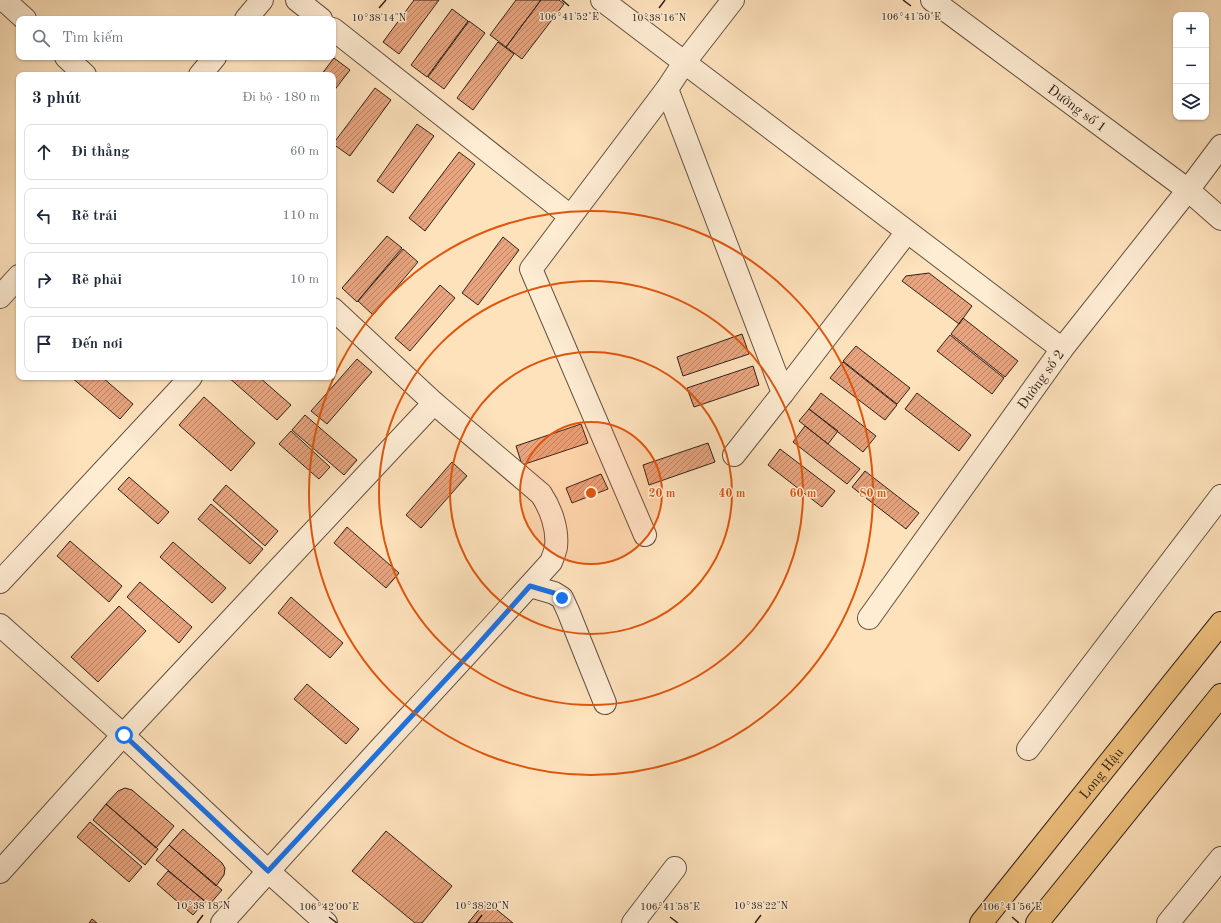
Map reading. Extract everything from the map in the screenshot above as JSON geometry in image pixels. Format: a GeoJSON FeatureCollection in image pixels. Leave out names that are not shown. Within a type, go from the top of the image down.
{"type":"FeatureCollection","features":[{"type":"Feature","properties":{"kind":"main road","name":"Long Hậu"},"geometry":{"type":"LineString","coordinates":[[981,923],[1221,623]]}},
{"type":"Feature","properties":{"kind":"main road"},"geometry":{"type":"LineString","coordinates":[[1037,923],[1221,695]]}},
{"type":"Feature","properties":{"kind":"street"},"geometry":{"type":"LineString","coordinates":[[249,16],[262,0]]}},
{"type":"Feature","properties":{"kind":"street"},"geometry":{"type":"LineString","coordinates":[[297,0],[317,16]]}},
{"type":"Feature","properties":{"kind":"street"},"geometry":{"type":"LineString","coordinates":[[602,0],[1062,349]]}},
{"type":"Feature","properties":{"kind":"street"},"geometry":{"type":"LineString","coordinates":[[645,535],[531,268],[668,89],[684,63],[733,0]]}},
{"type":"Feature","properties":{"kind":"street","name":"Đường số 1"},"geometry":{"type":"LineString","coordinates":[[932,0],[1188,190],[1221,219]]}},
{"type":"Feature","properties":{"kind":"street"},"geometry":{"type":"LineString","coordinates":[[336,31],[570,216]]}},
{"type":"Feature","properties":{"kind":"street"},"geometry":{"type":"LineString","coordinates":[[69,60],[82,72]]}},
{"type":"Feature","properties":{"kind":"street"},"geometry":{"type":"LineString","coordinates":[[202,72],[212,60]]}},
{"type":"Feature","properties":{"kind":"street"},"geometry":{"type":"LineString","coordinates":[[668,89],[783,393]]}},
{"type":"Feature","properties":{"kind":"street","name":"Đường số 2"},"geometry":{"type":"LineString","coordinates":[[869,618],[1062,349],[1221,146]]}},
{"type":"Feature","properties":{"kind":"street"},"geometry":{"type":"LineString","coordinates":[[734,455],[907,232]]}},
{"type":"Feature","properties":{"kind":"street"},"geometry":{"type":"LineString","coordinates":[[0,297],[16,279]]}},
{"type":"Feature","properties":{"kind":"street"},"geometry":{"type":"LineString","coordinates":[[222,923],[530,586],[551,562],[556,548],[556,535],[551,512],[547,502],[541,494],[434,403],[336,312]]}},
{"type":"Feature","properties":{"kind":"street"},"geometry":{"type":"LineString","coordinates":[[0,582],[188,380]]}},
{"type":"Feature","properties":{"kind":"street"},"geometry":{"type":"LineString","coordinates":[[0,872],[124,735],[434,403]]}},
{"type":"Feature","properties":{"kind":"street"},"geometry":{"type":"LineString","coordinates":[[1028,749],[1221,496]]}},
{"type":"Feature","properties":{"kind":"street"},"geometry":{"type":"LineString","coordinates":[[530,586],[554,593],[562,598],[606,703]]}},
{"type":"Feature","properties":{"kind":"street"},"geometry":{"type":"LineString","coordinates":[[0,625],[124,735],[268,871],[326,923]]}},
{"type":"Feature","properties":{"kind":"street"},"geometry":{"type":"LineString","coordinates":[[1168,923],[1221,858]]}},
{"type":"Feature","properties":{"kind":"street"},"geometry":{"type":"LineString","coordinates":[[633,923],[675,868]]}},
{"type":"Feature","properties":{"kind":"building"},"geometry":{"type":"Polygon","coordinates":[[[414,0],[439,0],[399,54],[383,42],[414,0]]]}},
{"type":"Feature","properties":{"kind":"building"},"geometry":{"type":"Polygon","coordinates":[[[516,0],[541,0],[506,47],[490,35],[516,0]]]}},
{"type":"Feature","properties":{"kind":"building"},"geometry":{"type":"Polygon","coordinates":[[[541,0],[559,0],[564,4],[522,59],[506,47],[541,0]]]}},
{"type":"Feature","properties":{"kind":"building"},"geometry":{"type":"Polygon","coordinates":[[[452,9],[468,21],[427,77],[411,65],[452,9]]]}},
{"type":"Feature","properties":{"kind":"building"},"geometry":{"type":"Polygon","coordinates":[[[469,21],[485,33],[444,89],[428,77],[469,21]]]}},
{"type":"Feature","properties":{"kind":"building"},"geometry":{"type":"Polygon","coordinates":[[[498,42],[514,54],[473,110],[457,98],[498,42]]]}},
{"type":"Feature","properties":{"kind":"building"},"geometry":{"type":"Polygon","coordinates":[[[332,60],[336,60],[350,70],[336,88],[336,72],[323,72],[332,60]]]}},
{"type":"Feature","properties":{"kind":"building"},"geometry":{"type":"Polygon","coordinates":[[[375,88],[391,100],[350,156],[336,146],[336,140],[375,88]]]}},
{"type":"Feature","properties":{"kind":"building"},"geometry":{"type":"Polygon","coordinates":[[[417,124],[434,136],[393,193],[377,181],[417,124]]]}},
{"type":"Feature","properties":{"kind":"building"},"geometry":{"type":"Polygon","coordinates":[[[459,152],[475,164],[425,231],[409,218],[459,152]]]}},
{"type":"Feature","properties":{"kind":"building"},"geometry":{"type":"Polygon","coordinates":[[[387,236],[402,248],[357,302],[342,288],[387,236]]]}},
{"type":"Feature","properties":{"kind":"building"},"geometry":{"type":"Polygon","coordinates":[[[503,237],[519,250],[478,305],[462,293],[503,237]]]}},
{"type":"Feature","properties":{"kind":"building"},"geometry":{"type":"Polygon","coordinates":[[[403,249],[418,262],[373,315],[358,301],[403,249]]]}},
{"type":"Feature","properties":{"kind":"building"},"geometry":{"type":"Polygon","coordinates":[[[929,273],[972,306],[959,324],[902,281],[906,276],[929,273]]]}},
{"type":"Feature","properties":{"kind":"building"},"geometry":{"type":"Polygon","coordinates":[[[440,285],[455,298],[410,351],[395,338],[440,285]]]}},
{"type":"Feature","properties":{"kind":"building"},"geometry":{"type":"Polygon","coordinates":[[[963,318],[1018,361],[1005,377],[951,334],[963,318]]]}},
{"type":"Feature","properties":{"kind":"building"},"geometry":{"type":"Polygon","coordinates":[[[742,334],[749,354],[683,376],[677,357],[742,334]]]}},
{"type":"Feature","properties":{"kind":"building"},"geometry":{"type":"Polygon","coordinates":[[[950,335],[1004,378],[992,394],[937,351],[950,335]]]}},
{"type":"Feature","properties":{"kind":"building"},"geometry":{"type":"Polygon","coordinates":[[[856,346],[910,388],[897,404],[843,361],[856,346]]]}},
{"type":"Feature","properties":{"kind":"building"},"geometry":{"type":"Polygon","coordinates":[[[357,359],[372,372],[327,424],[311,411],[357,359]]]}},
{"type":"Feature","properties":{"kind":"building"},"geometry":{"type":"Polygon","coordinates":[[[843,362],[897,405],[885,420],[830,378],[843,362]]]}},
{"type":"Feature","properties":{"kind":"building"},"geometry":{"type":"Polygon","coordinates":[[[753,366],[759,385],[694,407],[687,388],[753,366]]]}},
{"type":"Feature","properties":{"kind":"building"},"geometry":{"type":"Polygon","coordinates":[[[74,380],[105,380],[133,404],[120,419],[74,380]]]}},
{"type":"Feature","properties":{"kind":"building"},"geometry":{"type":"Polygon","coordinates":[[[231,380],[262,380],[291,405],[277,420],[231,380]]]}},
{"type":"Feature","properties":{"kind":"building"},"geometry":{"type":"Polygon","coordinates":[[[821,393],[876,436],[863,452],[809,409],[821,393]]]}},
{"type":"Feature","properties":{"kind":"building"},"geometry":{"type":"Polygon","coordinates":[[[917,393],[971,435],[959,451],[905,409],[917,393]]]}},
{"type":"Feature","properties":{"kind":"building"},"geometry":{"type":"Polygon","coordinates":[[[204,397],[255,443],[231,471],[179,425],[204,397]]]}},
{"type":"Feature","properties":{"kind":"building"},"geometry":{"type":"Polygon","coordinates":[[[809,409],[838,431],[828,444],[799,421],[809,409]]]}},
{"type":"Feature","properties":{"kind":"building"},"geometry":{"type":"Polygon","coordinates":[[[305,415],[357,460],[344,475],[292,430],[305,415]]]}},
{"type":"Feature","properties":{"kind":"building"},"geometry":{"type":"Polygon","coordinates":[[[581,424],[588,443],[522,465],[516,446],[581,424]]]}},
{"type":"Feature","properties":{"kind":"building"},"geometry":{"type":"Polygon","coordinates":[[[805,426],[860,469],[847,484],[793,442],[805,426]]]}},
{"type":"Feature","properties":{"kind":"building"},"geometry":{"type":"Polygon","coordinates":[[[291,431],[330,467],[319,479],[279,444],[291,431]]]}},
{"type":"Feature","properties":{"kind":"building"},"geometry":{"type":"Polygon","coordinates":[[[708,443],[715,462],[649,485],[643,465],[708,443]]]}},
{"type":"Feature","properties":{"kind":"building"},"geometry":{"type":"Polygon","coordinates":[[[780,449],[835,491],[822,507],[768,465],[780,449]]]}},
{"type":"Feature","properties":{"kind":"building"},"geometry":{"type":"Polygon","coordinates":[[[452,462],[467,476],[421,528],[406,515],[452,462]]]}},
{"type":"Feature","properties":{"kind":"building"},"geometry":{"type":"Polygon","coordinates":[[[865,471],[919,513],[906,529],[852,487],[865,471]]]}},
{"type":"Feature","properties":{"kind":"building"},"geometry":{"type":"Polygon","coordinates":[[[601,474],[608,489],[572,503],[566,488],[601,474]]]}},
{"type":"Feature","properties":{"kind":"building"},"geometry":{"type":"Polygon","coordinates":[[[129,477],[169,512],[158,524],[118,489],[129,477]]]}},
{"type":"Feature","properties":{"kind":"building"},"geometry":{"type":"Polygon","coordinates":[[[226,485],[278,531],[265,546],[213,500],[226,485]]]}},
{"type":"Feature","properties":{"kind":"building"},"geometry":{"type":"Polygon","coordinates":[[[211,504],[263,549],[250,564],[198,519],[211,504]]]}},
{"type":"Feature","properties":{"kind":"building"},"geometry":{"type":"Polygon","coordinates":[[[347,527],[399,573],[386,588],[334,543],[347,527]]]}},
{"type":"Feature","properties":{"kind":"building"},"geometry":{"type":"Polygon","coordinates":[[[70,541],[122,586],[109,602],[57,556],[70,541]]]}},
{"type":"Feature","properties":{"kind":"building"},"geometry":{"type":"Polygon","coordinates":[[[173,542],[226,588],[212,603],[160,557],[173,542]]]}},
{"type":"Feature","properties":{"kind":"building"},"geometry":{"type":"Polygon","coordinates":[[[140,582],[192,627],[179,643],[127,597],[140,582]]]}},
{"type":"Feature","properties":{"kind":"building"},"geometry":{"type":"Polygon","coordinates":[[[291,597],[343,643],[330,658],[278,613],[291,597]]]}},
{"type":"Feature","properties":{"kind":"building"},"geometry":{"type":"Polygon","coordinates":[[[119,606],[146,631],[98,682],[71,657],[119,606]]]}},
{"type":"Feature","properties":{"kind":"building"},"geometry":{"type":"Polygon","coordinates":[[[307,684],[359,729],[346,744],[294,699],[307,684]]]}},
{"type":"Feature","properties":{"kind":"building"},"geometry":{"type":"Polygon","coordinates":[[[125,788],[132,790],[174,826],[156,848],[106,804],[118,791],[125,788]]]}},
{"type":"Feature","properties":{"kind":"building"},"geometry":{"type":"Polygon","coordinates":[[[106,804],[158,849],[145,865],[93,820],[106,804]]]}},
{"type":"Feature","properties":{"kind":"building"},"geometry":{"type":"Polygon","coordinates":[[[90,822],[142,867],[129,882],[77,837],[90,822]]]}},
{"type":"Feature","properties":{"kind":"building"},"geometry":{"type":"Polygon","coordinates":[[[183,829],[222,863],[225,868],[224,875],[216,886],[169,845],[183,829]]]}},
{"type":"Feature","properties":{"kind":"building"},"geometry":{"type":"Polygon","coordinates":[[[386,831],[452,886],[422,923],[415,923],[352,871],[386,831]]]}},
{"type":"Feature","properties":{"kind":"building"},"geometry":{"type":"Polygon","coordinates":[[[169,845],[222,890],[209,905],[156,860],[169,845]]]}},
{"type":"Feature","properties":{"kind":"building"},"geometry":{"type":"Polygon","coordinates":[[[168,871],[205,901],[193,915],[157,884],[168,871]]]}},
{"type":"Feature","properties":{"kind":"building"},"geometry":{"type":"Polygon","coordinates":[[[486,901],[513,923],[468,923],[486,901]]]}},
{"type":"Feature","properties":{"kind":"building"},"geometry":{"type":"Polygon","coordinates":[[[92,919],[97,923],[89,923],[92,919]]]}},
{"type":"Feature","properties":{"kind":"route"},"geometry":{"type":"LineString","coordinates":[[124,735],[268,871],[473,650],[530,586],[554,593],[562,598]]}}]}
